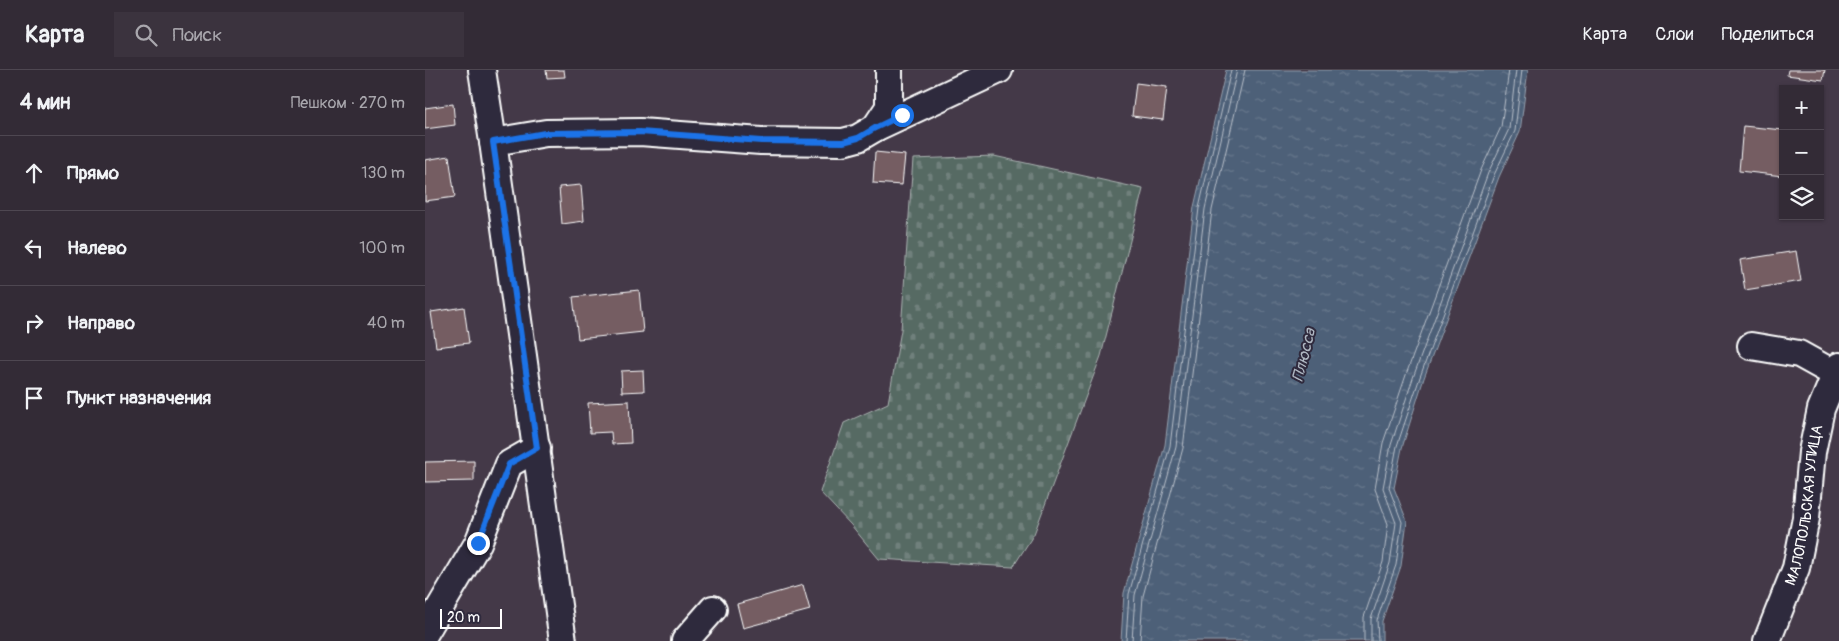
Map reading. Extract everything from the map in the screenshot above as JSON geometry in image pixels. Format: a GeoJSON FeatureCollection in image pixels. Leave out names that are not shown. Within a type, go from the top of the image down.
{"type":"FeatureCollection","features":[{"type":"Feature","properties":{"kind":"street"},"geometry":{"type":"LineString","coordinates":[[482,70],[563,641]]}},
{"type":"Feature","properties":{"kind":"street"},"geometry":{"type":"LineString","coordinates":[[875,128],[889,107],[889,70]]}},
{"type":"Feature","properties":{"kind":"street"},"geometry":{"type":"LineString","coordinates":[[493,142],[545,133],[640,132],[761,141],[843,142],[858,138],[875,128],[999,70]]}},
{"type":"Feature","properties":{"kind":"street"},"geometry":{"type":"LineString","coordinates":[[1751,346],[1799,354],[1838,374]]}},
{"type":"Feature","properties":{"kind":"street","name":"МАЛОПОЛЬСКАЯ УЛИЦА"},"geometry":{"type":"LineString","coordinates":[[1767,641],[1796,568],[1806,518],[1812,452],[1821,409],[1838,374]]}},
{"type":"Feature","properties":{"kind":"street"},"geometry":{"type":"LineString","coordinates":[[425,632],[478,543],[509,464],[537,448]]}},
{"type":"Feature","properties":{"kind":"street"},"geometry":{"type":"LineString","coordinates":[[685,641],[713,609]]}},
{"type":"Feature","properties":{"kind":"green space"},"geometry":{"type":"Polygon","coordinates":[[[994,156],[1143,189],[1101,356],[1034,534],[1013,567],[879,559],[820,492],[844,423],[888,403],[901,330],[913,159],[994,156]]]}},
{"type":"Feature","properties":{"kind":"water","name":"Плюсса"},"geometry":{"type":"Polygon","coordinates":[[[1226,70],[1528,70],[1520,132],[1499,177],[1424,378],[1402,448],[1394,488],[1407,521],[1401,566],[1382,621],[1382,641],[1121,641],[1124,593],[1165,445],[1194,207],[1226,70]]]}},
{"type":"Feature","properties":{"kind":"building"},"geometry":{"type":"Polygon","coordinates":[[[546,70],[564,70],[565,77],[547,78],[546,70]]]}},
{"type":"Feature","properties":{"kind":"building"},"geometry":{"type":"Polygon","coordinates":[[[1788,70],[1825,70],[1823,80],[1787,75],[1788,70]]]}},
{"type":"Feature","properties":{"kind":"building"},"geometry":{"type":"Polygon","coordinates":[[[1136,83],[1167,87],[1163,120],[1132,116],[1136,83]]]}},
{"type":"Feature","properties":{"kind":"building"},"geometry":{"type":"Polygon","coordinates":[[[453,104],[455,125],[425,129],[425,108],[453,104]]]}},
{"type":"Feature","properties":{"kind":"building"},"geometry":{"type":"Polygon","coordinates":[[[1743,126],[1779,130],[1779,176],[1739,171],[1743,126]]]}},
{"type":"Feature","properties":{"kind":"building"},"geometry":{"type":"Polygon","coordinates":[[[875,152],[905,155],[902,185],[873,183],[875,152]]]}},
{"type":"Feature","properties":{"kind":"building"},"geometry":{"type":"Polygon","coordinates":[[[449,156],[455,197],[425,201],[425,160],[449,156]]]}},
{"type":"Feature","properties":{"kind":"building"},"geometry":{"type":"Polygon","coordinates":[[[581,185],[584,221],[562,224],[559,187],[581,185]]]}},
{"type":"Feature","properties":{"kind":"building"},"geometry":{"type":"Polygon","coordinates":[[[1796,251],[1801,281],[1745,290],[1740,260],[1796,251]]]}},
{"type":"Feature","properties":{"kind":"building"},"geometry":{"type":"Polygon","coordinates":[[[639,290],[643,332],[578,339],[573,297],[639,290]]]}},
{"type":"Feature","properties":{"kind":"building"},"geometry":{"type":"Polygon","coordinates":[[[464,307],[469,343],[436,347],[431,312],[464,307]]]}},
{"type":"Feature","properties":{"kind":"building"},"geometry":{"type":"Polygon","coordinates":[[[643,370],[644,391],[622,392],[621,371],[643,370]]]}},
{"type":"Feature","properties":{"kind":"building"},"geometry":{"type":"Polygon","coordinates":[[[629,401],[631,443],[612,444],[611,432],[590,433],[588,403],[629,401]]]}},
{"type":"Feature","properties":{"kind":"building"},"geometry":{"type":"Polygon","coordinates":[[[474,461],[474,481],[425,482],[425,462],[474,461]]]}},
{"type":"Feature","properties":{"kind":"building"},"geometry":{"type":"Polygon","coordinates":[[[803,585],[810,610],[743,628],[737,604],[803,585]]]}},
{"type":"Feature","properties":{"kind":"route"},"geometry":{"type":"LineString","coordinates":[[478,543],[509,464],[537,448],[493,142],[545,133],[640,132],[761,141],[843,142],[858,138],[902,115]]}}]}
